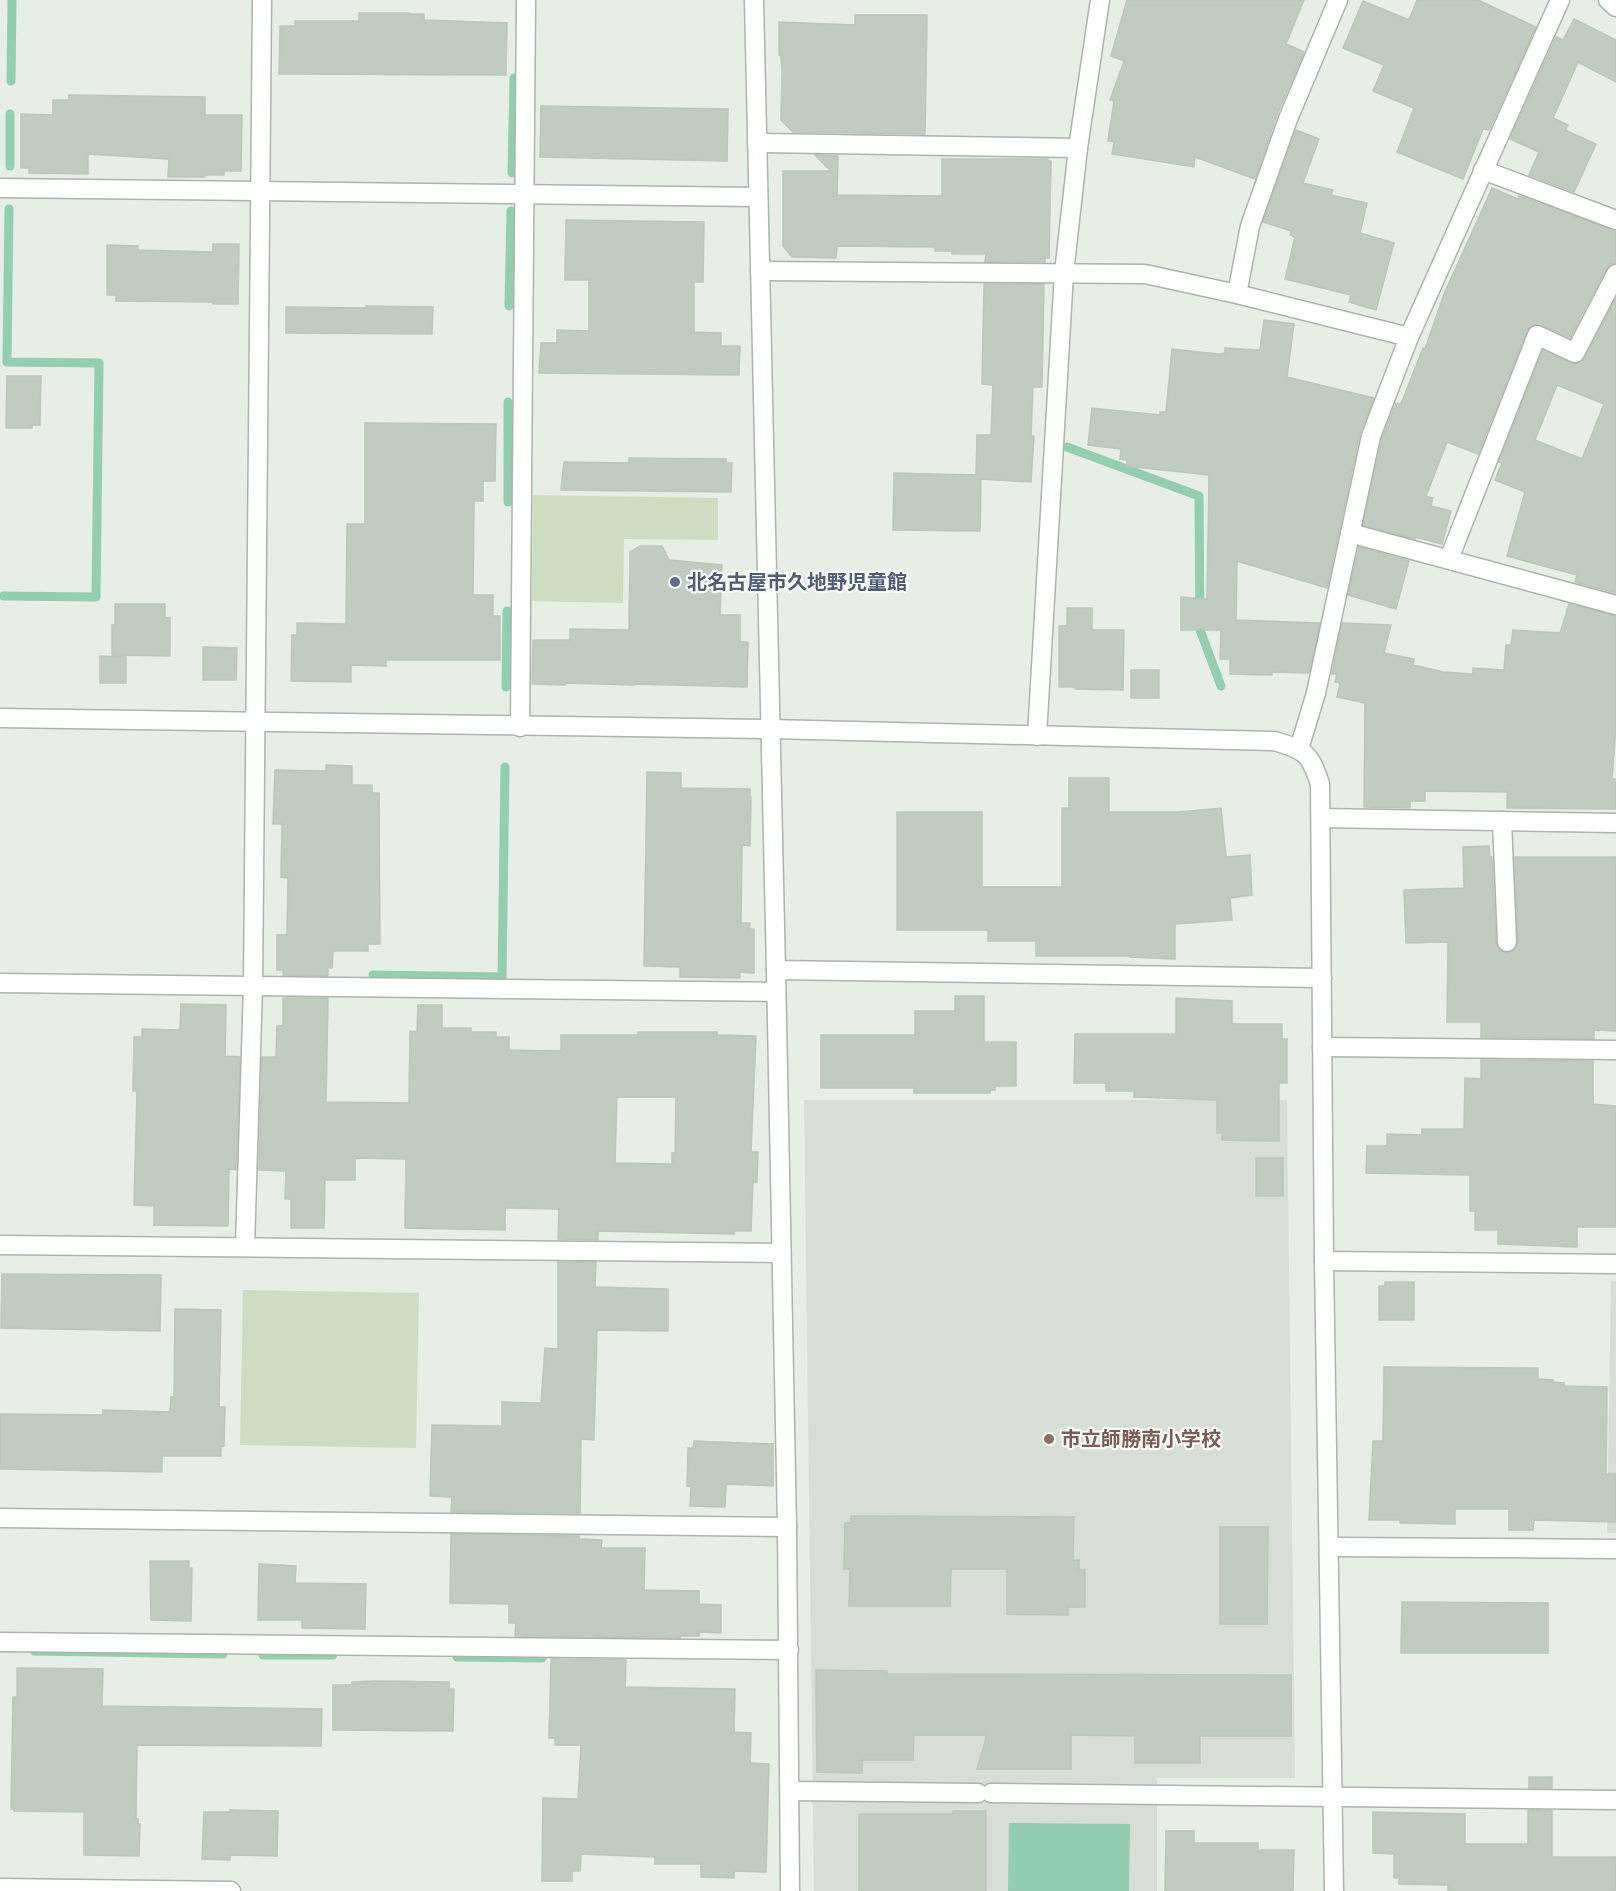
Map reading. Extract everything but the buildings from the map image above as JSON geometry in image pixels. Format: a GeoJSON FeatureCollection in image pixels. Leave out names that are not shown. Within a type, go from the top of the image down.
{"type":"FeatureCollection","features":[{"type":"Feature","properties":{"kind":"street"},"geometry":{"type":"LineString","coordinates":[[245,1247],[253,986],[262,0]]}},
{"type":"Feature","properties":{"kind":"street"},"geometry":{"type":"LineString","coordinates":[[520,727],[525,0]]}},
{"type":"Feature","properties":{"kind":"street"},"geometry":{"type":"LineString","coordinates":[[754,0],[787,1527],[790,1891]]}},
{"type":"Feature","properties":{"kind":"street"},"geometry":{"type":"LineString","coordinates":[[1037,736],[1064,273],[1078,148],[1100,0]]}},
{"type":"Feature","properties":{"kind":"street"},"geometry":{"type":"LineString","coordinates":[[1237,294],[1250,226],[1288,119],[1338,0]]}},
{"type":"Feature","properties":{"kind":"street"},"geometry":{"type":"LineString","coordinates":[[1299,749],[1316,693],[1371,436],[1409,337],[1560,0]]}},
{"type":"Feature","properties":{"kind":"street"},"geometry":{"type":"LineString","coordinates":[[1608,0],[1616,7]]}},
{"type":"Feature","properties":{"kind":"street"},"geometry":{"type":"LineString","coordinates":[[757,143],[1078,148]]}},
{"type":"Feature","properties":{"kind":"street"},"geometry":{"type":"LineString","coordinates":[[1483,170],[1616,220]]}},
{"type":"Feature","properties":{"kind":"street"},"geometry":{"type":"LineString","coordinates":[[0,188],[758,197]]}},
{"type":"Feature","properties":{"kind":"street"},"geometry":{"type":"LineString","coordinates":[[760,272],[1145,274],[1237,294],[1409,337]]}},
{"type":"Feature","properties":{"kind":"street"},"geometry":{"type":"LineString","coordinates":[[1449,559],[1537,335],[1575,353],[1616,274]]}},
{"type":"Feature","properties":{"kind":"street"},"geometry":{"type":"LineString","coordinates":[[1350,533],[1616,606]]}},
{"type":"Feature","properties":{"kind":"street"},"geometry":{"type":"LineString","coordinates":[[0,718],[770,729],[1274,741],[1299,749],[1314,764],[1320,784],[1324,1261],[1334,1891]]}},
{"type":"Feature","properties":{"kind":"street"},"geometry":{"type":"LineString","coordinates":[[1321,818],[1616,823]]}},
{"type":"Feature","properties":{"kind":"street"},"geometry":{"type":"LineString","coordinates":[[1502,821],[1507,942]]}},
{"type":"Feature","properties":{"kind":"street"},"geometry":{"type":"LineString","coordinates":[[776,970],[1322,978]]}},
{"type":"Feature","properties":{"kind":"street"},"geometry":{"type":"LineString","coordinates":[[0,983],[776,992]]}},
{"type":"Feature","properties":{"kind":"street"},"geometry":{"type":"LineString","coordinates":[[1322,1047],[1616,1050]]}},
{"type":"Feature","properties":{"kind":"street"},"geometry":{"type":"LineString","coordinates":[[0,1245],[781,1253]]}},
{"type":"Feature","properties":{"kind":"street"},"geometry":{"type":"LineString","coordinates":[[1324,1261],[1616,1264]]}},
{"type":"Feature","properties":{"kind":"street"},"geometry":{"type":"LineString","coordinates":[[0,1518],[787,1527]]}},
{"type":"Feature","properties":{"kind":"street"},"geometry":{"type":"LineString","coordinates":[[1329,1547],[1616,1549]]}},
{"type":"Feature","properties":{"kind":"street"},"geometry":{"type":"LineString","coordinates":[[0,1642],[789,1650]]}},
{"type":"Feature","properties":{"kind":"street"},"geometry":{"type":"LineString","coordinates":[[790,1791],[1616,1800]]}},
{"type":"Feature","properties":{"kind":"street"},"geometry":{"type":"LineString","coordinates":[[0,1888],[231,1891]]}},
{"type":"Feature","properties":{"kind":"shaded area"},"geometry":{"type":"Polygon","coordinates":[[[533,495],[718,498],[718,540],[624,539],[623,603],[532,601],[533,495]]]}},
{"type":"Feature","properties":{"kind":"shaded area","name":"市立師勝南小学校"},"geometry":{"type":"Polygon","coordinates":[[[804,1100],[1287,1100],[1295,1778],[1157,1778],[1157,1891],[814,1891],[804,1100]]]}},
{"type":"Feature","properties":{"kind":"shaded area"},"geometry":{"type":"Polygon","coordinates":[[[1611,1281],[1616,1281],[1616,1533],[1607,1533],[1611,1281]]]}},
{"type":"Feature","properties":{"kind":"shaded area"},"geometry":{"type":"Polygon","coordinates":[[[243,1290],[419,1293],[416,1448],[240,1445],[243,1290]]]}},
{"type":"Feature","properties":{"kind":"shaded area"},"geometry":{"type":"Polygon","coordinates":[[[1009,1823],[1130,1824],[1129,1891],[1008,1891],[1009,1823]]]}},
{"type":"Feature","properties":{"kind":"waterway"},"geometry":{"type":"LineString","coordinates":[[11,81],[12,0]]}},
{"type":"Feature","properties":{"kind":"waterway"},"geometry":{"type":"LineString","coordinates":[[512,173],[514,78]]}},
{"type":"Feature","properties":{"kind":"waterway"},"geometry":{"type":"LineString","coordinates":[[10,114],[10,166]]}},
{"type":"Feature","properties":{"kind":"waterway"},"geometry":{"type":"LineString","coordinates":[[3,596],[96,597],[99,363],[7,362],[9,209]]}},
{"type":"Feature","properties":{"kind":"waterway"},"geometry":{"type":"LineString","coordinates":[[509,306],[511,211]]}},
{"type":"Feature","properties":{"kind":"waterway"},"geometry":{"type":"LineString","coordinates":[[508,402],[508,502]]}},
{"type":"Feature","properties":{"kind":"waterway"},"geometry":{"type":"LineString","coordinates":[[1067,447],[1199,496],[1200,630],[1221,686]]}},
{"type":"Feature","properties":{"kind":"waterway"},"geometry":{"type":"LineString","coordinates":[[506,687],[507,611]]}},
{"type":"Feature","properties":{"kind":"waterway"},"geometry":{"type":"LineString","coordinates":[[373,975],[502,977],[505,767]]}},
{"type":"Feature","properties":{"kind":"waterway"},"geometry":{"type":"LineString","coordinates":[[34,1651],[223,1654]]}},
{"type":"Feature","properties":{"kind":"waterway"},"geometry":{"type":"LineString","coordinates":[[263,1655],[333,1655]]}},
{"type":"Feature","properties":{"kind":"waterway"},"geometry":{"type":"LineString","coordinates":[[457,1657],[542,1658]]}},
{"type":"Feature","properties":{"kind":"place","name":"北名古屋市久地野児童館"},"geometry":{"type":"Point","coordinates":[675,582]}},
{"type":"Feature","properties":{"kind":"place","name":"市立師勝南小学校"},"geometry":{"type":"Point","coordinates":[1049,1439]}}]}
